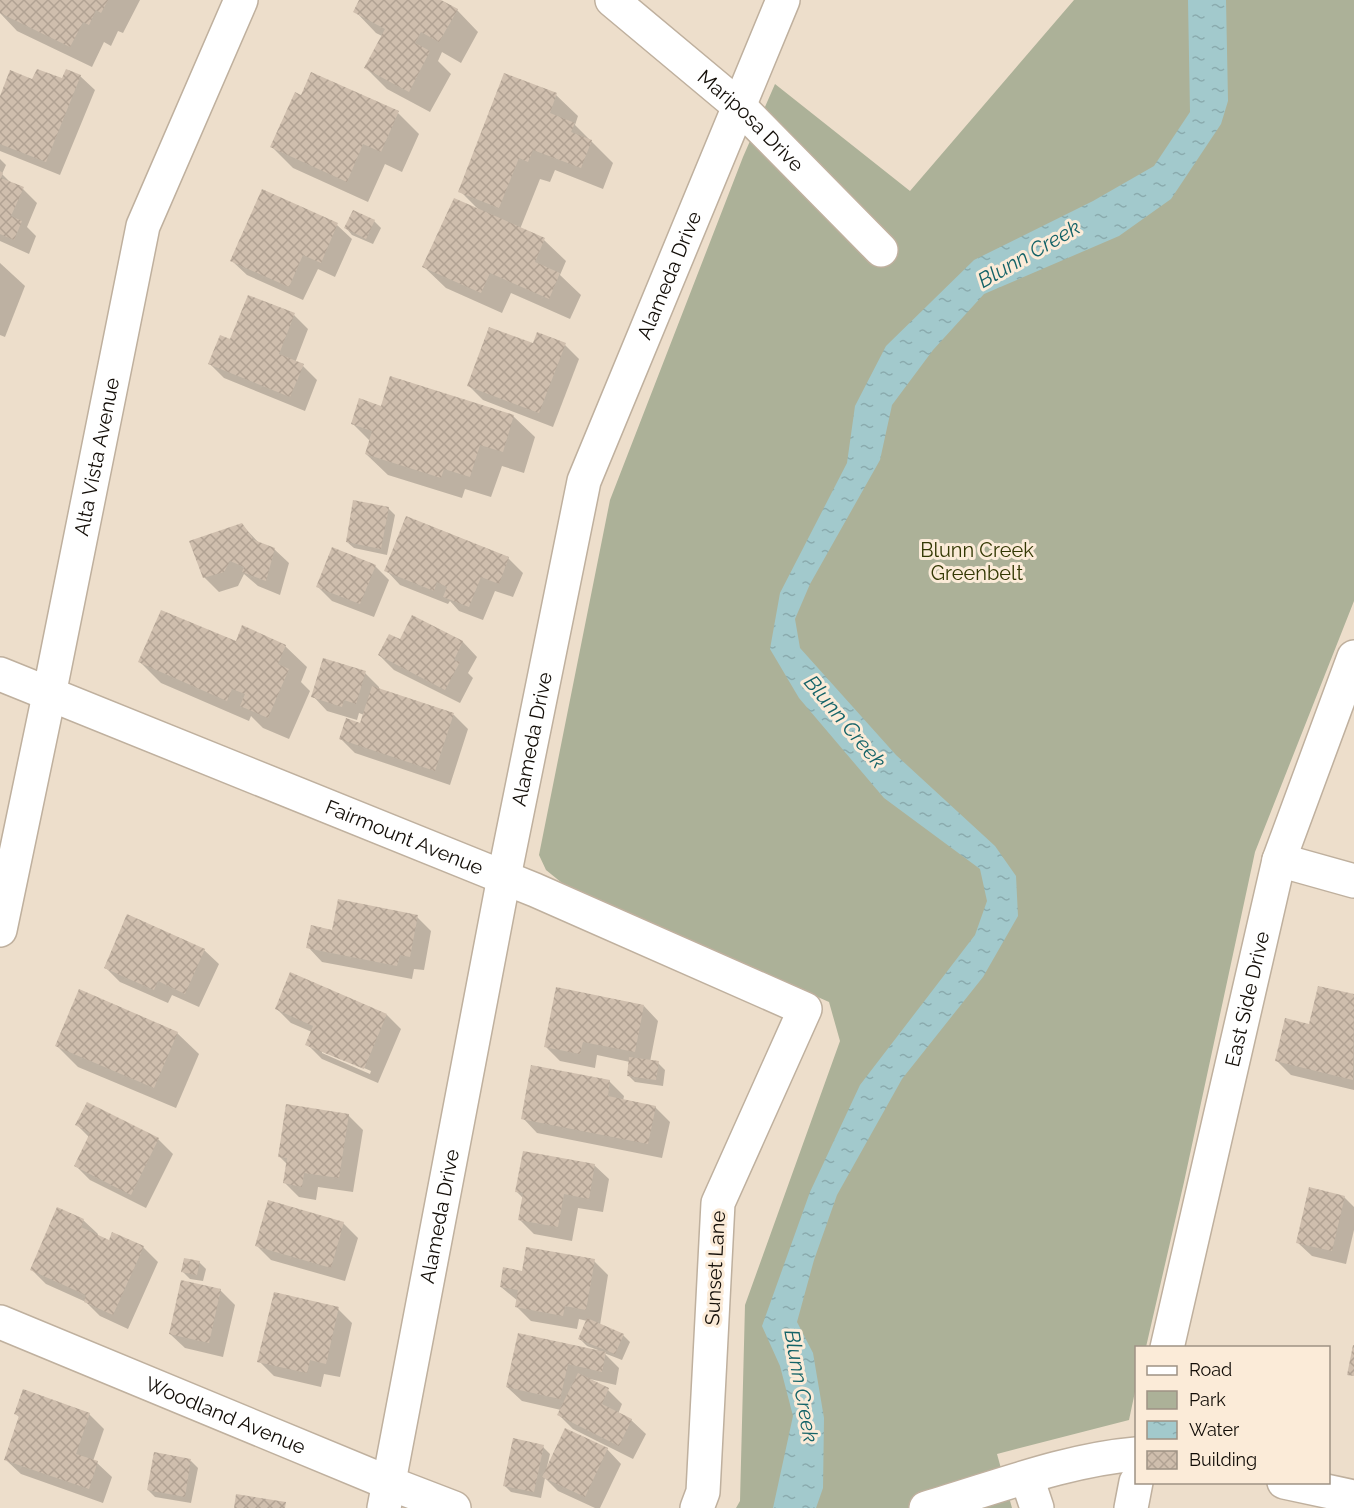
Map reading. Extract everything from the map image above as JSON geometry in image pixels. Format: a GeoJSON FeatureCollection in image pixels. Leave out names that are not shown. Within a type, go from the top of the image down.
{"type":"FeatureCollection","features":[{"type":"Feature","properties":{"kind":"street","name":"Alta Vista Avenue"},"geometry":{"type":"LineString","coordinates":[[0,930],[143,226],[241,0]]}},
{"type":"Feature","properties":{"kind":"street","name":"Mariposa Drive"},"geometry":{"type":"LineString","coordinates":[[612,0],[740,107],[881,250]]}},
{"type":"Feature","properties":{"kind":"street","name":"Alameda Drive"},"geometry":{"type":"LineString","coordinates":[[386,1496],[504,878],[584,480],[783,0]]}},
{"type":"Feature","properties":{"kind":"street","name":"East Side Drive"},"geometry":{"type":"LineString","coordinates":[[1167,1346],[1279,860],[1354,657]]}},
{"type":"Feature","properties":{"kind":"street","name":"Fairmount Avenue"},"geometry":{"type":"LineString","coordinates":[[0,674],[504,878],[805,1009]]}},
{"type":"Feature","properties":{"kind":"street"},"geometry":{"type":"LineString","coordinates":[[1279,860],[1354,881]]}},
{"type":"Feature","properties":{"kind":"street","name":"Sunset Lane"},"geometry":{"type":"LineString","coordinates":[[697,1508],[703,1492],[718,1203],[805,1009]]}},
{"type":"Feature","properties":{"kind":"street","name":"Woodland Avenue"},"geometry":{"type":"LineString","coordinates":[[0,1322],[386,1496],[454,1508]]}},
{"type":"Feature","properties":{"kind":"street"},"geometry":{"type":"LineString","coordinates":[[926,1508],[1032,1493],[1076,1464],[1135,1454]]}},
{"type":"Feature","properties":{"kind":"street"},"geometry":{"type":"LineString","coordinates":[[1131,1508],[1137,1484]]}},
{"type":"Feature","properties":{"kind":"street"},"geometry":{"type":"LineString","coordinates":[[1293,1484],[1354,1497]]}},
{"type":"Feature","properties":{"kind":"green space","name":"Blunn Creek Greenbelt"},"geometry":{"type":"Polygon","coordinates":[[[1074,0],[1354,0],[1354,601],[1255,852],[1146,1346],[1135,1346],[1135,1392],[1129,1420],[997,1454],[1012,1508],[736,1508],[740,1501],[745,1305],[840,1041],[829,1002],[562,883],[546,870],[539,855],[610,500],[743,157],[775,84],[910,191],[1074,0]]]}},
{"type":"Feature","properties":{"kind":"water","name":"Blunn Creek"},"geometry":{"type":"Polygon","coordinates":[[[1188,0],[1226,0],[1228,101],[1221,124],[1171,199],[1119,236],[984,294],[933,350],[892,405],[880,460],[810,584],[795,619],[800,648],[896,755],[995,846],[1016,876],[1018,916],[983,977],[902,1079],[837,1195],[814,1260],[797,1322],[813,1353],[824,1418],[823,1488],[816,1508],[773,1508],[793,1416],[780,1366],[762,1326],[810,1192],[860,1085],[975,935],[987,901],[980,869],[884,798],[799,698],[770,649],[780,593],[847,463],[855,406],[886,346],[974,260],[1093,201],[1154,166],[1190,112],[1188,0]]]}},
{"type":"Feature","properties":{"kind":"building"},"geometry":{"type":"Polygon","coordinates":[[[0,0],[108,0],[101,13],[96,10],[89,25],[83,22],[70,47],[0,13],[0,0]]]}},
{"type":"Feature","properties":{"kind":"building"},"geometry":{"type":"Polygon","coordinates":[[[359,0],[441,0],[458,9],[439,42],[421,32],[415,43],[430,51],[409,92],[364,68],[385,29],[353,12],[359,0]]]}},
{"type":"Feature","properties":{"kind":"building"},"geometry":{"type":"Polygon","coordinates":[[[37,69],[62,78],[66,69],[81,75],[46,162],[0,144],[0,96],[10,70],[32,79],[37,69]]]}},
{"type":"Feature","properties":{"kind":"building"},"geometry":{"type":"Polygon","coordinates":[[[311,72],[399,111],[381,152],[363,144],[347,182],[270,147],[295,92],[301,95],[311,72]]]}},
{"type":"Feature","properties":{"kind":"building"},"geometry":{"type":"Polygon","coordinates":[[[504,73],[557,93],[550,113],[575,123],[571,132],[592,140],[581,168],[533,150],[528,162],[519,158],[499,208],[458,192],[504,73]]]}},
{"type":"Feature","properties":{"kind":"building"},"geometry":{"type":"Polygon","coordinates":[[[0,171],[3,173],[1,178],[24,187],[11,216],[22,221],[14,240],[0,234],[0,171]]]}},
{"type":"Feature","properties":{"kind":"building"},"geometry":{"type":"Polygon","coordinates":[[[262,189],[338,223],[321,263],[303,255],[289,287],[230,261],[262,189]]]}},
{"type":"Feature","properties":{"kind":"building"},"geometry":{"type":"Polygon","coordinates":[[[454,198],[545,238],[535,262],[560,273],[549,299],[490,273],[481,293],[422,267],[454,198]]]}},
{"type":"Feature","properties":{"kind":"building"},"geometry":{"type":"Polygon","coordinates":[[[353,210],[375,220],[366,239],[344,228],[353,210]]]}},
{"type":"Feature","properties":{"kind":"building"},"geometry":{"type":"Polygon","coordinates":[[[248,295],[295,313],[279,354],[304,364],[290,397],[208,364],[220,335],[230,339],[248,295]]]}},
{"type":"Feature","properties":{"kind":"building"},"geometry":{"type":"Polygon","coordinates":[[[489,327],[533,343],[537,332],[566,343],[539,413],[467,386],[489,327]]]}},
{"type":"Feature","properties":{"kind":"building"},"geometry":{"type":"Polygon","coordinates":[[[390,376],[514,415],[503,452],[480,445],[470,477],[444,469],[441,478],[365,454],[372,431],[351,424],[359,398],[381,406],[390,376]]]}},
{"type":"Feature","properties":{"kind":"building"},"geometry":{"type":"Polygon","coordinates":[[[353,500],[389,507],[381,549],[346,542],[353,500]]]}},
{"type":"Feature","properties":{"kind":"building"},"geometry":{"type":"Polygon","coordinates":[[[406,516],[509,557],[499,584],[481,577],[469,607],[443,597],[447,587],[437,582],[434,591],[384,571],[406,516]]]}},
{"type":"Feature","properties":{"kind":"building"},"geometry":{"type":"Polygon","coordinates":[[[242,523],[254,540],[275,548],[266,581],[242,572],[244,567],[230,561],[224,572],[203,578],[189,541],[242,523]]]}},
{"type":"Feature","properties":{"kind":"building"},"geometry":{"type":"Polygon","coordinates":[[[332,547],[376,565],[360,604],[316,587],[332,547]]]}},
{"type":"Feature","properties":{"kind":"building"},"geometry":{"type":"Polygon","coordinates":[[[161,610],[236,641],[242,625],[286,645],[278,664],[289,669],[268,718],[240,706],[245,694],[232,689],[227,701],[138,662],[161,610]]]}},
{"type":"Feature","properties":{"kind":"building"},"geometry":{"type":"Polygon","coordinates":[[[412,615],[463,641],[454,660],[460,662],[445,690],[378,655],[389,634],[400,639],[412,615]]]}},
{"type":"Feature","properties":{"kind":"building"},"geometry":{"type":"Polygon","coordinates":[[[323,658],[366,671],[356,704],[344,700],[342,707],[311,697],[323,658]]]}},
{"type":"Feature","properties":{"kind":"building"},"geometry":{"type":"Polygon","coordinates":[[[372,686],[454,713],[435,771],[339,739],[346,718],[360,723],[372,686]]]}},
{"type":"Feature","properties":{"kind":"building"},"geometry":{"type":"Polygon","coordinates":[[[338,899],[418,915],[410,957],[400,955],[397,966],[306,948],[311,925],[332,930],[338,899]]]}},
{"type":"Feature","properties":{"kind":"building"},"geometry":{"type":"Polygon","coordinates":[[[127,914],[205,949],[185,994],[158,981],[154,990],[104,968],[127,914]]]}},
{"type":"Feature","properties":{"kind":"building"},"geometry":{"type":"Polygon","coordinates":[[[290,972],[387,1014],[364,1069],[305,1045],[313,1026],[275,1009],[290,972]]]}},
{"type":"Feature","properties":{"kind":"building"},"geometry":{"type":"Polygon","coordinates":[[[1318,986],[1354,994],[1353,1080],[1275,1061],[1285,1018],[1309,1024],[1318,986]]]}},
{"type":"Feature","properties":{"kind":"building"},"geometry":{"type":"Polygon","coordinates":[[[556,987],[644,1005],[635,1052],[583,1042],[580,1054],[544,1047],[556,987]]]}},
{"type":"Feature","properties":{"kind":"building"},"geometry":{"type":"Polygon","coordinates":[[[79,989],[178,1032],[154,1088],[55,1046],[79,989]]]}},
{"type":"Feature","properties":{"kind":"building"},"geometry":{"type":"Polygon","coordinates":[[[629,1057],[659,1061],[656,1080],[627,1076],[629,1057]]]}},
{"type":"Feature","properties":{"kind":"building"},"geometry":{"type":"Polygon","coordinates":[[[531,1065],[610,1080],[608,1096],[656,1106],[648,1144],[521,1119],[531,1065]]]}},
{"type":"Feature","properties":{"kind":"building"},"geometry":{"type":"Polygon","coordinates":[[[87,1102],[159,1138],[131,1195],[74,1166],[90,1133],[75,1125],[87,1102]]]}},
{"type":"Feature","properties":{"kind":"building"},"geometry":{"type":"Polygon","coordinates":[[[286,1104],[349,1114],[339,1178],[304,1173],[302,1187],[283,1183],[287,1158],[278,1157],[286,1104]]]}},
{"type":"Feature","properties":{"kind":"building"},"geometry":{"type":"Polygon","coordinates":[[[523,1151],[595,1164],[589,1199],[564,1194],[558,1227],[518,1220],[523,1193],[515,1192],[523,1151]]]}},
{"type":"Feature","properties":{"kind":"building"},"geometry":{"type":"Polygon","coordinates":[[[1309,1187],[1345,1196],[1332,1251],[1296,1243],[1309,1187]]]}},
{"type":"Feature","properties":{"kind":"building"},"geometry":{"type":"Polygon","coordinates":[[[268,1200],[344,1222],[331,1268],[255,1246],[268,1200]]]}},
{"type":"Feature","properties":{"kind":"building"},"geometry":{"type":"Polygon","coordinates":[[[57,1207],[84,1219],[81,1227],[109,1240],[112,1232],[144,1246],[113,1315],[84,1302],[86,1295],[30,1270],[57,1207]]]}},
{"type":"Feature","properties":{"kind":"building"},"geometry":{"type":"Polygon","coordinates":[[[526,1247],[595,1259],[586,1310],[565,1306],[563,1316],[515,1307],[518,1290],[500,1287],[503,1267],[522,1271],[526,1247]]]}},
{"type":"Feature","properties":{"kind":"building"},"geometry":{"type":"Polygon","coordinates":[[[184,1258],[200,1261],[197,1275],[181,1272],[184,1258]]]}},
{"type":"Feature","properties":{"kind":"building"},"geometry":{"type":"Polygon","coordinates":[[[181,1280],[221,1289],[209,1343],[169,1334],[181,1280]]]}},
{"type":"Feature","properties":{"kind":"building"},"geometry":{"type":"Polygon","coordinates":[[[274,1292],[339,1307],[326,1364],[310,1360],[307,1373],[257,1362],[274,1292]]]}},
{"type":"Feature","properties":{"kind":"building"},"geometry":{"type":"Polygon","coordinates":[[[587,1318],[624,1334],[615,1354],[578,1339],[587,1318]]]}},
{"type":"Feature","properties":{"kind":"building"},"geometry":{"type":"Polygon","coordinates":[[[518,1333],[606,1352],[602,1372],[568,1364],[560,1399],[506,1387],[518,1333]]]}},
{"type":"Feature","properties":{"kind":"building"},"geometry":{"type":"Polygon","coordinates":[[[1354,1345],[1354,1376],[1347,1375],[1354,1345]]]}},
{"type":"Feature","properties":{"kind":"building"},"geometry":{"type":"Polygon","coordinates":[[[578,1373],[609,1388],[602,1404],[632,1419],[619,1446],[557,1415],[578,1373]]]}},
{"type":"Feature","properties":{"kind":"building"},"geometry":{"type":"Polygon","coordinates":[[[23,1389],[90,1413],[76,1454],[98,1461],[89,1489],[4,1460],[19,1416],[14,1414],[23,1389]]]}},
{"type":"Feature","properties":{"kind":"building"},"geometry":{"type":"Polygon","coordinates":[[[565,1428],[608,1448],[585,1497],[542,1477],[565,1428]]]}},
{"type":"Feature","properties":{"kind":"building"},"geometry":{"type":"Polygon","coordinates":[[[513,1438],[544,1445],[534,1492],[503,1486],[513,1438]]]}},
{"type":"Feature","properties":{"kind":"building"},"geometry":{"type":"Polygon","coordinates":[[[154,1452],[191,1459],[185,1497],[147,1490],[154,1452]]]}},
{"type":"Feature","properties":{"kind":"building"},"geometry":{"type":"Polygon","coordinates":[[[236,1494],[286,1502],[285,1508],[234,1508],[236,1494]]]}}]}
